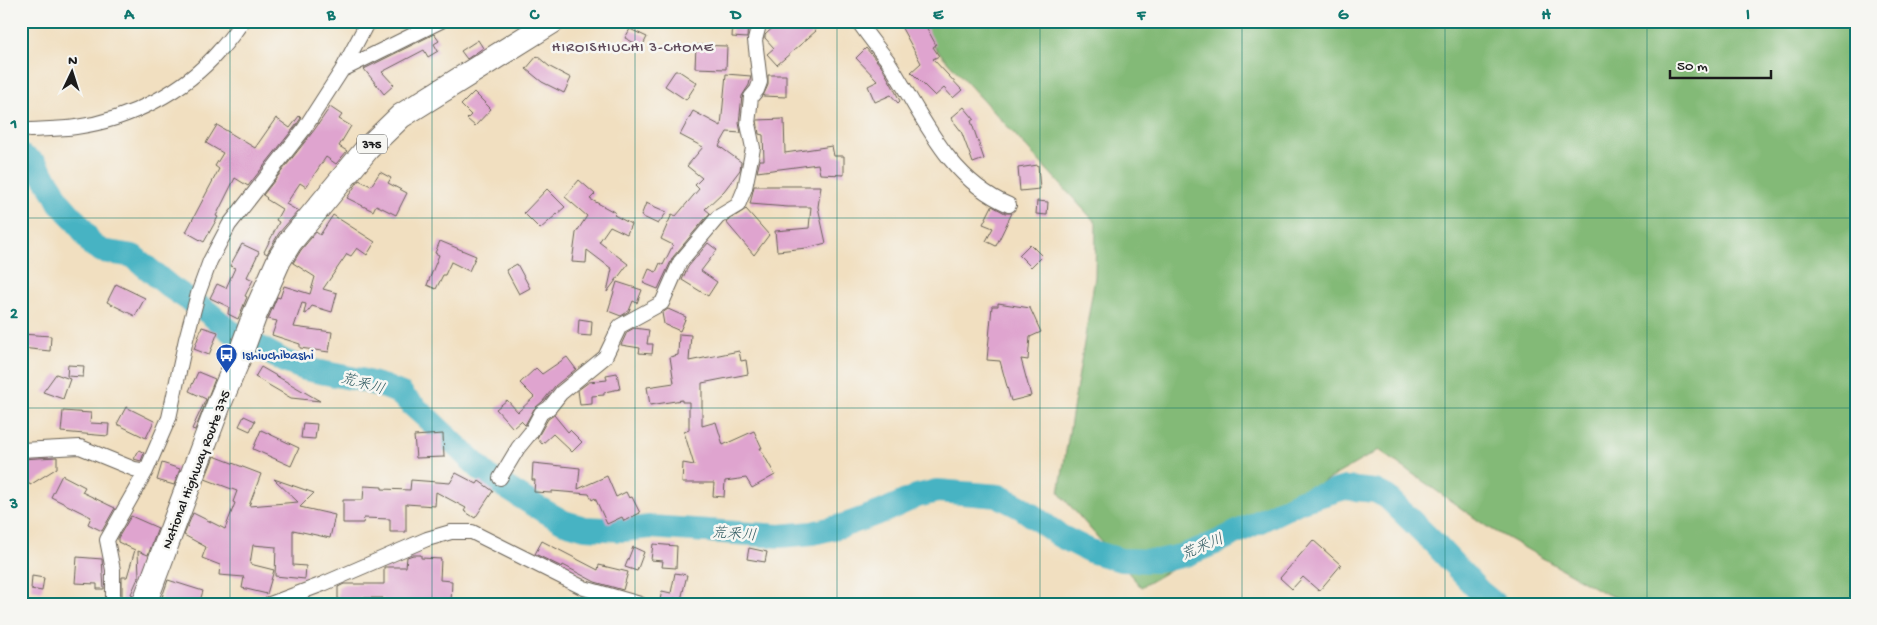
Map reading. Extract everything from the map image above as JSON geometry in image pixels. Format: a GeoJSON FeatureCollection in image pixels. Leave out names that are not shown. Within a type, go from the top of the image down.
{"type":"FeatureCollection","features":[{"type":"Feature","properties":{"kind":"highway","name":"National Highway Route 375"},"geometry":{"type":"LineString","coordinates":[[144,604],[250,326],[279,260],[290,242],[367,149],[401,116],[553,21]]}},
{"type":"Feature","properties":{"kind":"street"},"geometry":{"type":"LineString","coordinates":[[30,130],[76,127],[118,118],[150,105],[193,76],[218,52],[244,21]]}},
{"type":"Feature","properties":{"kind":"street"},"geometry":{"type":"LineString","coordinates":[[114,604],[113,570],[107,540],[146,471],[169,418],[186,339],[198,294],[210,261],[229,225],[304,129],[342,70],[366,25],[373,21]]}},
{"type":"Feature","properties":{"kind":"street"},"geometry":{"type":"LineString","coordinates":[[342,70],[441,21]]}},
{"type":"Feature","properties":{"kind":"street"},"geometry":{"type":"LineString","coordinates":[[500,478],[518,448],[531,432],[541,413],[549,408],[561,393],[605,357],[620,326],[662,304],[680,262],[718,217],[738,205],[745,188],[753,148],[748,124],[751,97],[757,90],[760,82],[754,40],[760,21]]}},
{"type":"Feature","properties":{"kind":"street"},"geometry":{"type":"LineString","coordinates":[[858,21],[888,61],[949,159],[972,183],[1009,205]]}},
{"type":"Feature","properties":{"kind":"street"},"geometry":{"type":"LineString","coordinates":[[21,450],[80,447],[134,469],[146,471]]}},
{"type":"Feature","properties":{"kind":"street"},"geometry":{"type":"LineString","coordinates":[[270,604],[323,584],[427,539],[451,532],[472,532],[584,588],[640,604]]}},
{"type":"Feature","properties":{"kind":"green space"},"geometry":{"type":"Polygon","coordinates":[[[915,21],[1856,21],[1856,604],[1632,604],[1604,593],[1486,526],[1379,450],[1141,587],[1059,493],[1095,277],[1096,223],[915,26],[915,21]]]}},
{"type":"Feature","properties":{"kind":"building"},"geometry":{"type":"Polygon","coordinates":[[[733,21],[748,21],[747,38],[732,37],[733,21]]]}},
{"type":"Feature","properties":{"kind":"building"},"geometry":{"type":"Polygon","coordinates":[[[780,21],[807,21],[816,31],[777,65],[767,54],[774,48],[765,38],[765,35],[780,21]]]}},
{"type":"Feature","properties":{"kind":"building"},"geometry":{"type":"Polygon","coordinates":[[[898,21],[923,21],[936,45],[933,47],[939,56],[933,59],[962,90],[953,98],[944,88],[935,96],[911,72],[921,63],[898,21]]]}},
{"type":"Feature","properties":{"kind":"building"},"geometry":{"type":"Polygon","coordinates":[[[630,29],[647,37],[642,47],[625,38],[630,29]]]}},
{"type":"Feature","properties":{"kind":"building"},"geometry":{"type":"Polygon","coordinates":[[[434,34],[439,41],[434,44],[438,51],[428,57],[424,50],[382,72],[394,85],[384,94],[364,69],[434,34]]]}},
{"type":"Feature","properties":{"kind":"building"},"geometry":{"type":"Polygon","coordinates":[[[478,40],[483,48],[467,59],[461,51],[478,40]]]}},
{"type":"Feature","properties":{"kind":"building"},"geometry":{"type":"Polygon","coordinates":[[[696,45],[727,46],[726,69],[695,68],[696,45]]]}},
{"type":"Feature","properties":{"kind":"building"},"geometry":{"type":"Polygon","coordinates":[[[866,48],[881,66],[900,101],[898,103],[891,95],[875,102],[868,86],[878,81],[856,58],[866,48]]]}},
{"type":"Feature","properties":{"kind":"building"},"geometry":{"type":"Polygon","coordinates":[[[537,56],[550,67],[571,78],[564,93],[542,82],[526,69],[537,56]]]}},
{"type":"Feature","properties":{"kind":"building"},"geometry":{"type":"Polygon","coordinates":[[[675,71],[679,71],[697,83],[686,100],[665,86],[675,71]]]}},
{"type":"Feature","properties":{"kind":"building"},"geometry":{"type":"Polygon","coordinates":[[[726,74],[751,76],[749,85],[742,96],[739,123],[741,133],[727,132],[719,146],[741,162],[740,170],[724,191],[705,209],[710,213],[673,257],[658,289],[643,283],[649,269],[656,272],[660,263],[663,265],[673,245],[661,239],[672,214],[676,216],[699,189],[695,185],[702,178],[687,166],[703,147],[680,135],[693,111],[721,126],[726,74]]]}},
{"type":"Feature","properties":{"kind":"building"},"geometry":{"type":"Polygon","coordinates":[[[768,75],[786,75],[786,97],[763,96],[768,85],[768,75]]]}},
{"type":"Feature","properties":{"kind":"building"},"geometry":{"type":"Polygon","coordinates":[[[474,92],[491,109],[475,126],[467,119],[471,115],[461,105],[474,92]]]}},
{"type":"Feature","properties":{"kind":"building"},"geometry":{"type":"Polygon","coordinates":[[[330,107],[342,115],[339,119],[351,126],[339,146],[347,151],[336,164],[326,157],[306,187],[300,183],[286,204],[298,211],[279,233],[267,254],[264,252],[279,222],[276,220],[282,209],[263,195],[330,107]]]}},
{"type":"Feature","properties":{"kind":"building"},"geometry":{"type":"Polygon","coordinates":[[[964,107],[974,119],[971,121],[984,159],[973,163],[961,131],[951,118],[964,107]]]}},
{"type":"Feature","properties":{"kind":"building"},"geometry":{"type":"Polygon","coordinates":[[[299,116],[301,118],[297,124],[248,186],[235,178],[216,216],[218,217],[204,242],[186,232],[219,169],[215,166],[223,153],[206,143],[217,125],[255,148],[276,118],[290,128],[299,116]]]}},
{"type":"Feature","properties":{"kind":"building"},"geometry":{"type":"Polygon","coordinates":[[[784,119],[785,153],[832,146],[834,156],[844,156],[844,175],[820,174],[818,164],[757,172],[760,160],[764,160],[763,135],[759,134],[757,120],[784,119]]]}},
{"type":"Feature","properties":{"kind":"building"},"geometry":{"type":"Polygon","coordinates":[[[1038,165],[1040,189],[1020,191],[1018,168],[1038,165]]]}},
{"type":"Feature","properties":{"kind":"building"},"geometry":{"type":"Polygon","coordinates":[[[380,172],[391,178],[388,183],[407,193],[396,215],[376,205],[373,211],[347,198],[359,180],[371,186],[380,172]]]}},
{"type":"Feature","properties":{"kind":"building"},"geometry":{"type":"Polygon","coordinates":[[[579,180],[595,194],[590,199],[616,213],[614,215],[631,224],[627,234],[610,226],[599,242],[628,264],[607,292],[612,269],[587,250],[586,263],[572,262],[576,233],[587,216],[565,197],[579,180]]]}},
{"type":"Feature","properties":{"kind":"building"},"geometry":{"type":"Polygon","coordinates":[[[754,186],[821,186],[818,207],[826,243],[807,248],[777,251],[775,231],[809,228],[811,207],[750,204],[754,186]]]}},
{"type":"Feature","properties":{"kind":"building"},"geometry":{"type":"Polygon","coordinates":[[[547,189],[565,207],[540,229],[524,213],[547,189]]]}},
{"type":"Feature","properties":{"kind":"building"},"geometry":{"type":"Polygon","coordinates":[[[1037,201],[1048,202],[1047,215],[1036,214],[1037,201]]]}},
{"type":"Feature","properties":{"kind":"building"},"geometry":{"type":"Polygon","coordinates":[[[646,203],[667,212],[658,224],[641,216],[646,203]]]}},
{"type":"Feature","properties":{"kind":"building"},"geometry":{"type":"Polygon","coordinates":[[[992,206],[1005,213],[1012,213],[996,246],[986,241],[993,228],[983,224],[992,206]]]}},
{"type":"Feature","properties":{"kind":"building"},"geometry":{"type":"Polygon","coordinates":[[[746,209],[769,235],[754,255],[726,222],[746,209]]]}},
{"type":"Feature","properties":{"kind":"building"},"geometry":{"type":"Polygon","coordinates":[[[333,215],[375,242],[367,255],[357,248],[351,256],[347,254],[323,289],[337,293],[332,312],[312,306],[306,314],[304,313],[306,304],[302,303],[294,327],[332,332],[329,352],[300,348],[300,344],[272,335],[277,321],[268,319],[277,297],[280,298],[284,286],[310,294],[315,277],[293,263],[316,232],[320,235],[333,215]]]}},
{"type":"Feature","properties":{"kind":"building"},"geometry":{"type":"Polygon","coordinates":[[[440,241],[476,256],[469,271],[451,262],[436,289],[427,285],[439,255],[435,253],[440,241]]]}},
{"type":"Feature","properties":{"kind":"building"},"geometry":{"type":"Polygon","coordinates":[[[708,243],[717,250],[701,271],[717,282],[708,296],[682,280],[688,267],[708,243]]]}},
{"type":"Feature","properties":{"kind":"building"},"geometry":{"type":"Polygon","coordinates":[[[242,244],[259,252],[247,277],[253,280],[245,296],[247,297],[238,319],[228,314],[229,307],[210,298],[217,284],[226,288],[235,268],[230,266],[242,244]]]}},
{"type":"Feature","properties":{"kind":"building"},"geometry":{"type":"Polygon","coordinates":[[[1030,244],[1042,256],[1031,267],[1019,255],[1030,244]]]}},
{"type":"Feature","properties":{"kind":"building"},"geometry":{"type":"Polygon","coordinates":[[[517,264],[530,288],[519,294],[506,270],[517,264]]]}},
{"type":"Feature","properties":{"kind":"building"},"geometry":{"type":"Polygon","coordinates":[[[617,282],[642,290],[637,303],[633,301],[629,311],[621,316],[608,311],[617,282]]]}},
{"type":"Feature","properties":{"kind":"building"},"geometry":{"type":"Polygon","coordinates":[[[116,284],[145,298],[135,316],[107,302],[116,284]]]}},
{"type":"Feature","properties":{"kind":"building"},"geometry":{"type":"Polygon","coordinates":[[[998,303],[1030,308],[1041,332],[1030,337],[1028,360],[1021,359],[1031,396],[1011,401],[1000,361],[987,360],[992,306],[998,306],[998,303]]]}},
{"type":"Feature","properties":{"kind":"building"},"geometry":{"type":"Polygon","coordinates":[[[668,309],[686,317],[680,331],[664,324],[662,313],[668,309]]]}},
{"type":"Feature","properties":{"kind":"building"},"geometry":{"type":"Polygon","coordinates":[[[579,319],[592,321],[591,336],[578,335],[579,319]]]}},
{"type":"Feature","properties":{"kind":"building"},"geometry":{"type":"Polygon","coordinates":[[[202,327],[218,332],[209,355],[194,349],[202,327]]]}},
{"type":"Feature","properties":{"kind":"building"},"geometry":{"type":"Polygon","coordinates":[[[634,328],[649,330],[647,344],[653,344],[652,354],[639,353],[640,348],[621,345],[627,332],[634,328]]]}},
{"type":"Feature","properties":{"kind":"building"},"geometry":{"type":"Polygon","coordinates":[[[21,334],[51,336],[50,351],[21,348],[21,334]]]}},
{"type":"Feature","properties":{"kind":"building"},"geometry":{"type":"Polygon","coordinates":[[[679,334],[691,335],[689,361],[739,351],[741,361],[746,360],[748,374],[702,383],[702,426],[716,422],[723,445],[754,431],[762,448],[760,448],[775,475],[752,488],[746,478],[725,481],[724,497],[713,496],[714,483],[682,483],[683,463],[694,465],[684,432],[689,430],[689,402],[682,402],[682,400],[650,405],[647,387],[674,383],[670,357],[678,355],[679,334]]]}},
{"type":"Feature","properties":{"kind":"building"},"geometry":{"type":"Polygon","coordinates":[[[567,357],[576,369],[555,386],[534,409],[525,425],[521,421],[513,428],[496,409],[507,400],[518,412],[534,397],[520,383],[536,368],[542,374],[567,357]]]}},
{"type":"Feature","properties":{"kind":"building"},"geometry":{"type":"Polygon","coordinates":[[[68,365],[84,366],[83,377],[67,376],[68,365]]]}},
{"type":"Feature","properties":{"kind":"building"},"geometry":{"type":"Polygon","coordinates":[[[261,367],[320,401],[291,398],[255,377],[261,367]]]}},
{"type":"Feature","properties":{"kind":"building"},"geometry":{"type":"Polygon","coordinates":[[[198,372],[215,379],[195,430],[192,429],[206,399],[189,391],[198,372]]]}},
{"type":"Feature","properties":{"kind":"building"},"geometry":{"type":"Polygon","coordinates":[[[617,373],[620,389],[604,392],[604,395],[592,396],[592,404],[580,405],[578,390],[589,382],[607,380],[606,375],[617,373]]]}},
{"type":"Feature","properties":{"kind":"building"},"geometry":{"type":"Polygon","coordinates":[[[56,374],[70,379],[63,399],[43,392],[56,374]]]}},
{"type":"Feature","properties":{"kind":"building"},"geometry":{"type":"Polygon","coordinates":[[[126,407],[154,421],[146,438],[117,424],[126,407]]]}},
{"type":"Feature","properties":{"kind":"building"},"geometry":{"type":"Polygon","coordinates":[[[63,411],[91,413],[90,423],[109,424],[108,436],[61,432],[63,411]]]}},
{"type":"Feature","properties":{"kind":"building"},"geometry":{"type":"Polygon","coordinates":[[[554,415],[568,432],[570,430],[582,442],[572,452],[553,434],[542,444],[537,438],[548,419],[554,415]]]}},
{"type":"Feature","properties":{"kind":"building"},"geometry":{"type":"Polygon","coordinates":[[[244,416],[255,421],[250,431],[239,426],[244,416]]]}},
{"type":"Feature","properties":{"kind":"building"},"geometry":{"type":"Polygon","coordinates":[[[303,423],[317,424],[315,439],[301,438],[303,423]]]}},
{"type":"Feature","properties":{"kind":"building"},"geometry":{"type":"Polygon","coordinates":[[[261,430],[299,448],[291,466],[253,449],[261,430]]]}},
{"type":"Feature","properties":{"kind":"building"},"geometry":{"type":"Polygon","coordinates":[[[443,434],[444,457],[416,458],[414,436],[443,434]]]}},
{"type":"Feature","properties":{"kind":"building"},"geometry":{"type":"Polygon","coordinates":[[[139,450],[144,453],[141,461],[134,459],[139,450]]]}},
{"type":"Feature","properties":{"kind":"building"},"geometry":{"type":"Polygon","coordinates":[[[214,456],[261,474],[249,506],[298,502],[274,479],[314,493],[300,507],[335,515],[330,538],[293,530],[293,565],[306,566],[305,579],[275,576],[276,547],[253,545],[250,564],[274,570],[267,594],[242,588],[244,577],[219,575],[220,565],[202,558],[206,547],[184,535],[193,513],[225,529],[235,503],[233,502],[237,491],[205,479],[214,456]]]}},
{"type":"Feature","properties":{"kind":"building"},"geometry":{"type":"Polygon","coordinates":[[[57,457],[57,468],[30,485],[21,471],[21,459],[57,457]]]}},
{"type":"Feature","properties":{"kind":"building"},"geometry":{"type":"Polygon","coordinates":[[[162,463],[180,469],[174,485],[157,480],[162,463]]]}},
{"type":"Feature","properties":{"kind":"building"},"geometry":{"type":"Polygon","coordinates":[[[533,463],[580,468],[578,489],[607,476],[616,497],[626,492],[629,498],[632,497],[640,513],[624,521],[622,517],[607,524],[595,498],[592,500],[589,494],[552,491],[552,493],[534,492],[535,480],[532,480],[533,463]]]}},
{"type":"Feature","properties":{"kind":"building"},"geometry":{"type":"Polygon","coordinates":[[[456,473],[477,484],[479,481],[493,491],[475,518],[464,511],[466,508],[436,492],[435,506],[406,504],[406,532],[390,532],[390,519],[364,518],[363,523],[343,523],[343,500],[363,500],[364,486],[410,490],[411,480],[450,483],[456,473]]]}},
{"type":"Feature","properties":{"kind":"building"},"geometry":{"type":"Polygon","coordinates":[[[62,475],[85,487],[82,492],[115,508],[102,531],[88,524],[91,517],[51,497],[62,475]]]}},
{"type":"Feature","properties":{"kind":"building"},"geometry":{"type":"Polygon","coordinates":[[[131,516],[158,528],[148,555],[138,551],[139,576],[131,594],[133,595],[131,602],[122,604],[122,577],[127,577],[135,550],[118,542],[118,538],[131,516]]]}},
{"type":"Feature","properties":{"kind":"building"},"geometry":{"type":"Polygon","coordinates":[[[1313,540],[1341,565],[1319,591],[1303,577],[1292,589],[1280,578],[1313,540]]]}},
{"type":"Feature","properties":{"kind":"building"},"geometry":{"type":"Polygon","coordinates":[[[542,541],[598,570],[599,565],[628,572],[623,590],[595,582],[563,565],[562,567],[535,554],[542,541]]]}},
{"type":"Feature","properties":{"kind":"building"},"geometry":{"type":"Polygon","coordinates":[[[653,544],[677,546],[676,568],[662,567],[663,561],[651,560],[653,544]]]}},
{"type":"Feature","properties":{"kind":"building"},"geometry":{"type":"Polygon","coordinates":[[[633,547],[644,552],[637,571],[625,567],[633,547]]]}},
{"type":"Feature","properties":{"kind":"building"},"geometry":{"type":"Polygon","coordinates":[[[749,548],[767,552],[765,562],[747,559],[749,548]]]}},
{"type":"Feature","properties":{"kind":"building"},"geometry":{"type":"Polygon","coordinates":[[[421,555],[421,558],[441,559],[440,580],[452,581],[451,604],[382,604],[383,598],[361,598],[361,604],[338,604],[338,587],[344,584],[384,584],[384,567],[406,567],[407,557],[421,555]]]}},
{"type":"Feature","properties":{"kind":"building"},"geometry":{"type":"Polygon","coordinates":[[[77,557],[102,559],[104,589],[97,589],[97,584],[75,583],[77,557]]]}},
{"type":"Feature","properties":{"kind":"building"},"geometry":{"type":"Polygon","coordinates":[[[675,573],[687,575],[681,600],[674,598],[672,604],[659,604],[662,591],[671,593],[675,573]]]}},
{"type":"Feature","properties":{"kind":"building"},"geometry":{"type":"Polygon","coordinates":[[[32,576],[44,578],[42,591],[31,589],[32,576]]]}},
{"type":"Feature","properties":{"kind":"building"},"geometry":{"type":"Polygon","coordinates":[[[168,580],[203,591],[199,604],[173,604],[161,600],[168,580]]]}},
{"type":"Feature","properties":{"kind":"waterway","name":"荒釆川"},"geometry":{"type":"LineString","coordinates":[[21,156],[37,166],[59,202],[80,226],[92,245],[102,251],[133,256],[170,287],[209,313],[230,331],[284,361],[305,369],[361,380],[402,394],[489,477],[564,522],[585,528],[624,530],[650,527],[780,536],[813,533],[845,525],[884,511],[917,496],[937,491],[999,496],[1022,508],[1060,536],[1090,551],[1121,560],[1158,561],[1185,555],[1215,543],[1301,501],[1345,488],[1375,491],[1387,497],[1479,591],[1495,604]]}},
{"type":"Feature","properties":{"kind":"place","name":"Ishiuchibashi"},"geometry":{"type":"Point","coordinates":[226,373]}},
{"type":"Feature","properties":{"kind":"district","name":"HIROISHIUCHI 3-CHOME"},"geometry":{"type":"Point","coordinates":[633,46]}}]}
